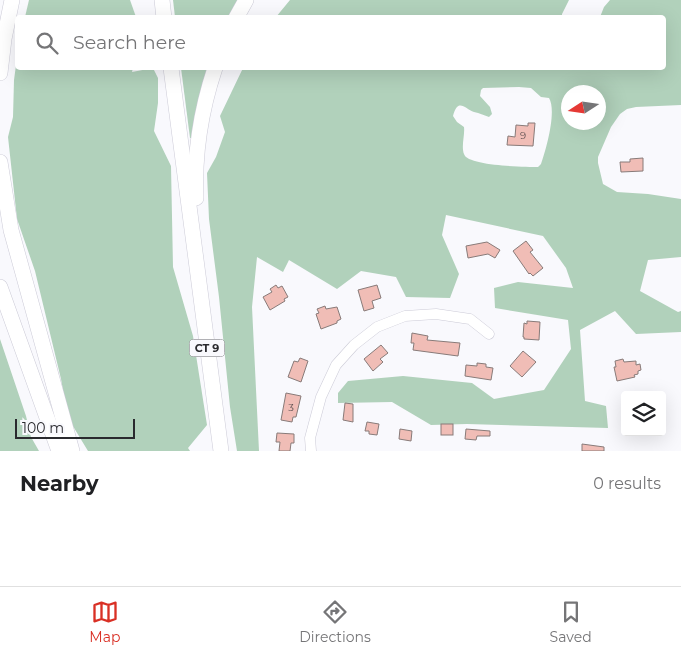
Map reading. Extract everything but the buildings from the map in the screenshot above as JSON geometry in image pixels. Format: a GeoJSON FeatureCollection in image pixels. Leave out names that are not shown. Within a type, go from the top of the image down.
{"type":"FeatureCollection","features":[{"type":"Feature","properties":{"kind":"highway"},"geometry":{"type":"LineString","coordinates":[[0,73],[5,33],[12,0]]}},
{"type":"Feature","properties":{"kind":"highway"},"geometry":{"type":"LineString","coordinates":[[162,0],[164,15]]}},
{"type":"Feature","properties":{"kind":"highway"},"geometry":{"type":"LineString","coordinates":[[238,15],[246,0]]}},
{"type":"Feature","properties":{"kind":"highway","name":"CT 9"},"geometry":{"type":"LineString","coordinates":[[171,70],[221,451]]}},
{"type":"Feature","properties":{"kind":"highway"},"geometry":{"type":"LineString","coordinates":[[194,244],[198,139],[204,103],[214,70]]}},
{"type":"Feature","properties":{"kind":"highway"},"geometry":{"type":"LineString","coordinates":[[0,162],[11,230],[72,451]]}},
{"type":"Feature","properties":{"kind":"highway"},"geometry":{"type":"LineString","coordinates":[[0,287],[59,451]]}},
{"type":"Feature","properties":{"kind":"street"},"geometry":{"type":"LineString","coordinates":[[311,451],[310,438],[321,397],[336,365],[354,345],[378,327],[404,316],[436,314],[470,319],[489,334]]}},
{"type":"Feature","properties":{"kind":"green space"},"geometry":{"type":"Polygon","coordinates":[[[29,0],[130,0],[135,15],[25,15],[29,0]]]}},
{"type":"Feature","properties":{"kind":"green space"},"geometry":{"type":"Polygon","coordinates":[[[173,0],[240,0],[232,15],[175,15],[173,0]]]}},
{"type":"Feature","properties":{"kind":"green space"},"geometry":{"type":"Polygon","coordinates":[[[290,0],[569,0],[562,15],[278,15],[290,0]]]}},
{"type":"Feature","properties":{"kind":"green space"},"geometry":{"type":"Polygon","coordinates":[[[610,0],[681,0],[681,105],[627,109],[620,114],[611,127],[598,157],[598,163],[603,184],[617,192],[681,199],[681,257],[648,260],[640,291],[678,312],[681,311],[681,332],[636,334],[615,311],[580,330],[585,401],[606,406],[608,428],[467,424],[431,425],[392,402],[338,403],[338,393],[348,381],[403,376],[472,383],[494,399],[544,390],[571,349],[568,320],[495,308],[494,288],[518,282],[573,288],[566,268],[543,236],[446,215],[442,235],[459,274],[450,298],[406,297],[396,277],[361,271],[337,289],[289,260],[283,272],[257,257],[252,307],[259,451],[237,451],[230,407],[209,219],[207,173],[216,157],[225,132],[220,116],[242,70],[666,70],[666,15],[601,15],[610,0]],[[483,88],[480,96],[490,107],[492,114],[489,117],[462,106],[457,107],[453,116],[464,127],[464,154],[475,161],[485,163],[538,167],[541,164],[550,131],[552,112],[549,98],[541,97],[531,88],[483,88]]]}},
{"type":"Feature","properties":{"kind":"green space"},"geometry":{"type":"Polygon","coordinates":[[[15,70],[132,70],[132,72],[154,70],[158,78],[158,103],[154,131],[171,166],[173,267],[193,336],[207,425],[188,448],[190,451],[88,451],[68,418],[61,379],[35,271],[17,219],[8,137],[13,117],[15,70]]]}},
{"type":"Feature","properties":{"kind":"green space"},"geometry":{"type":"Polygon","coordinates":[[[181,70],[210,70],[194,138],[190,138],[181,70]]]}},
{"type":"Feature","properties":{"kind":"green space"},"geometry":{"type":"Polygon","coordinates":[[[0,339],[26,416],[31,437],[39,451],[0,451],[0,339]]]}}]}
